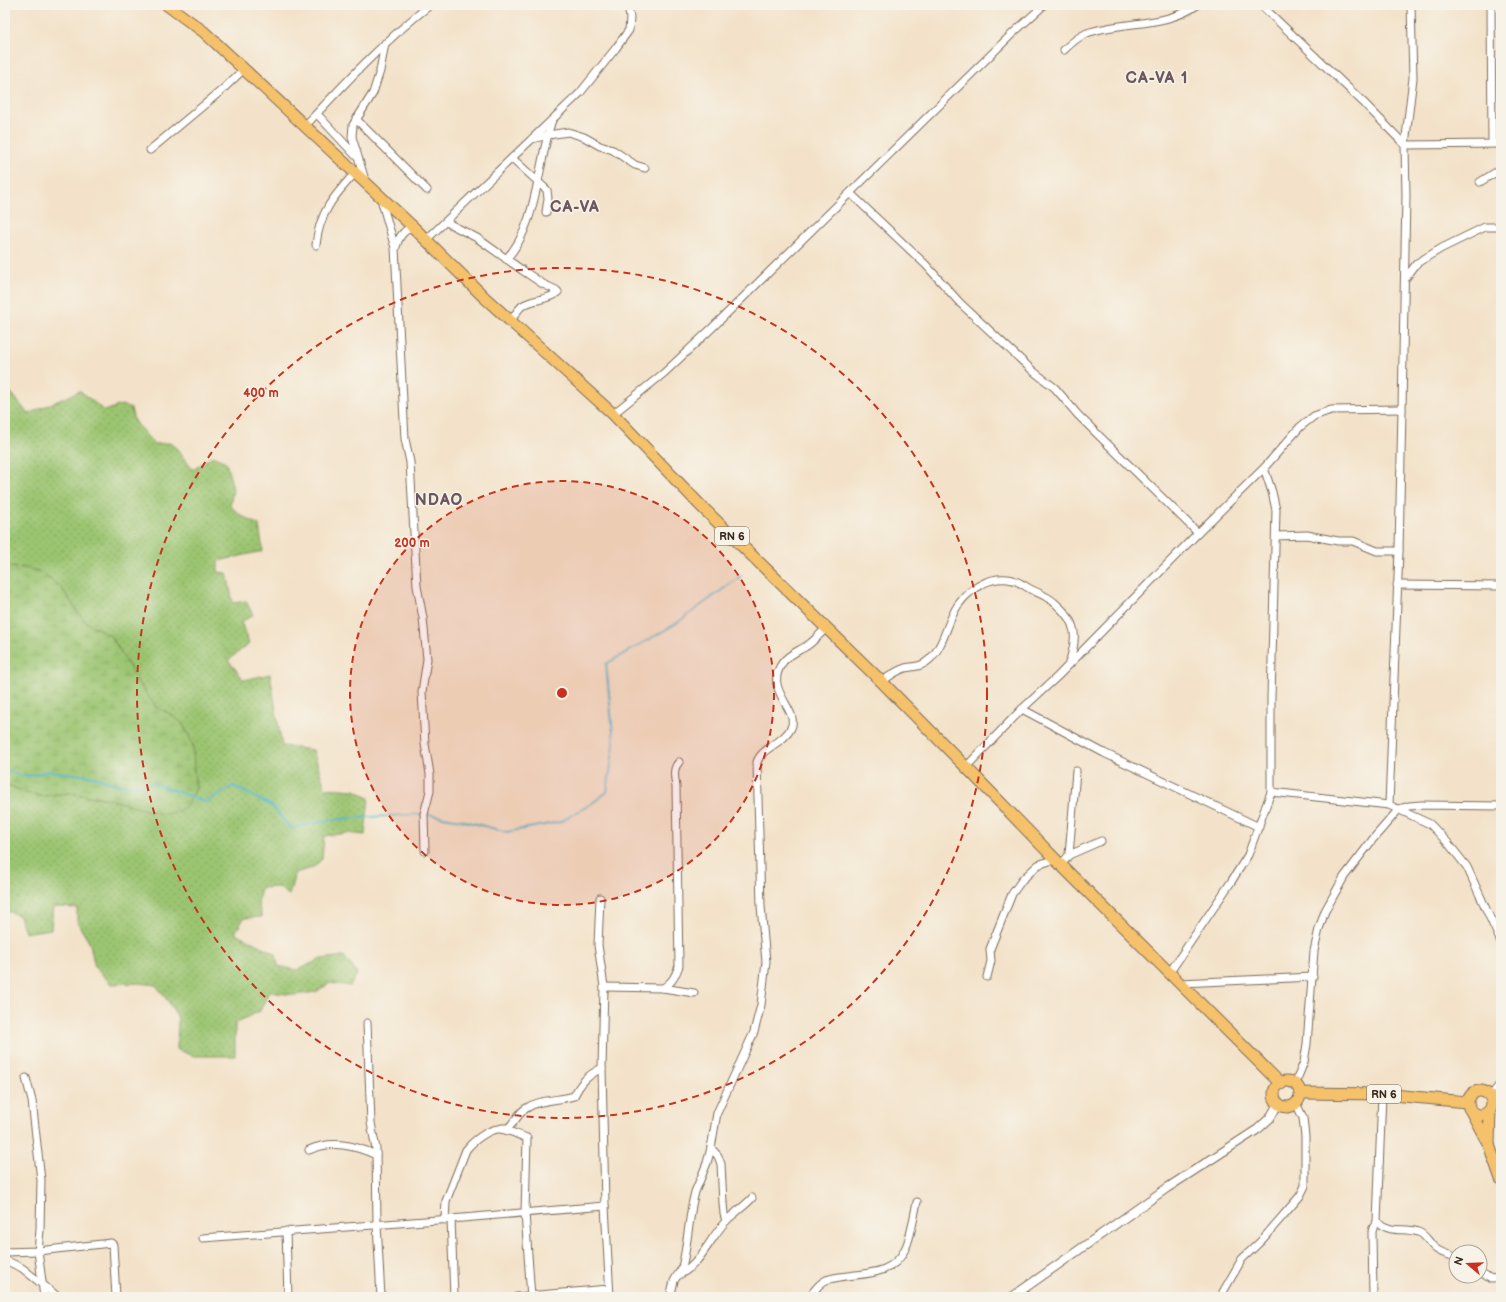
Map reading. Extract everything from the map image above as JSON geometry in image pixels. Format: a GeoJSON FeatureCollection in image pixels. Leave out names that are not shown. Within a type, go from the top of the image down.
{"type":"FeatureCollection","features":[{"type":"Feature","properties":{"kind":"main road","name":"RN 6"},"geometry":{"type":"LineString","coordinates":[[167,5],[204,32],[412,226],[511,321],[613,414],[700,505],[882,682],[1058,862],[1170,972],[1280,1084],[1290,1082],[1297,1093]]}},
{"type":"Feature","properties":{"kind":"main road"},"geometry":{"type":"LineString","coordinates":[[1278,1104],[1274,1093],[1280,1084]]}},
{"type":"Feature","properties":{"kind":"main road"},"geometry":{"type":"LineString","coordinates":[[1489,1145],[1493,1103],[1483,1091],[1479,1091],[1471,1094],[1467,1102],[1489,1145],[1501,1179]]}},
{"type":"Feature","properties":{"kind":"main road","name":"RN 6"},"geometry":{"type":"LineString","coordinates":[[1297,1093],[1382,1094],[1467,1102]]}},
{"type":"Feature","properties":{"kind":"main road","name":"RN 6"},"geometry":{"type":"LineString","coordinates":[[1278,1104],[1285,1107],[1290,1107],[1297,1093]]}},
{"type":"Feature","properties":{"kind":"main road"},"geometry":{"type":"LineString","coordinates":[[1472,1113],[1480,1115],[1485,1114],[1493,1103]]}},
{"type":"Feature","properties":{"kind":"street"},"geometry":{"type":"LineString","coordinates":[[305,126],[331,97],[385,43],[410,20],[430,5]]}},
{"type":"Feature","properties":{"kind":"street"},"geometry":{"type":"LineString","coordinates":[[426,240],[580,93],[629,30],[630,18],[628,5]]}},
{"type":"Feature","properties":{"kind":"street"},"geometry":{"type":"LineString","coordinates":[[613,414],[664,373],[850,193],[1011,34],[1044,5]]}},
{"type":"Feature","properties":{"kind":"street"},"geometry":{"type":"LineString","coordinates":[[1064,50],[1074,41],[1086,34],[1120,25],[1169,18],[1189,11],[1197,5]]}},
{"type":"Feature","properties":{"kind":"street"},"geometry":{"type":"LineString","coordinates":[[1261,5],[1405,144],[1501,144]]}},
{"type":"Feature","properties":{"kind":"street"},"geometry":{"type":"LineString","coordinates":[[1390,805],[1399,551],[1405,279],[1405,144],[1413,78],[1411,5]]}},
{"type":"Feature","properties":{"kind":"street"},"geometry":{"type":"LineString","coordinates":[[1491,5],[1492,143]]}},
{"type":"Feature","properties":{"kind":"street"},"geometry":{"type":"LineString","coordinates":[[367,184],[352,137],[353,126],[372,93],[380,71],[385,43]]}},
{"type":"Feature","properties":{"kind":"street"},"geometry":{"type":"LineString","coordinates":[[150,150],[222,90],[244,69]]}},
{"type":"Feature","properties":{"kind":"street"},"geometry":{"type":"LineString","coordinates":[[317,114],[358,158]]}},
{"type":"Feature","properties":{"kind":"street"},"geometry":{"type":"LineString","coordinates":[[506,259],[515,250],[531,212],[553,118]]}},
{"type":"Feature","properties":{"kind":"street"},"geometry":{"type":"LineString","coordinates":[[356,119],[427,190]]}},
{"type":"Feature","properties":{"kind":"street"},"geometry":{"type":"LineString","coordinates":[[531,140],[548,135],[568,132],[584,136],[600,146],[613,150],[635,165],[644,168]]}},
{"type":"Feature","properties":{"kind":"street"},"geometry":{"type":"LineString","coordinates":[[512,158],[547,190],[548,199],[546,212]]}},
{"type":"Feature","properties":{"kind":"street"},"geometry":{"type":"LineString","coordinates":[[1480,182],[1501,168]]}},
{"type":"Feature","properties":{"kind":"street"},"geometry":{"type":"LineString","coordinates":[[316,245],[319,227],[328,207],[338,191],[355,173]]}},
{"type":"Feature","properties":{"kind":"street"},"geometry":{"type":"LineString","coordinates":[[850,193],[926,265],[960,303],[1032,371],[1055,388],[1078,415],[1198,533]]}},
{"type":"Feature","properties":{"kind":"street"},"geometry":{"type":"LineString","coordinates":[[380,197],[395,248],[405,439],[410,462],[417,586],[423,618],[427,659],[422,692],[425,744],[430,774],[430,791],[424,814],[425,851]]}},
{"type":"Feature","properties":{"kind":"street"},"geometry":{"type":"LineString","coordinates":[[446,222],[477,238],[543,284],[558,292],[521,306],[511,321]]}},
{"type":"Feature","properties":{"kind":"street"},"geometry":{"type":"LineString","coordinates":[[395,248],[402,232],[412,226]]}},
{"type":"Feature","properties":{"kind":"street"},"geometry":{"type":"LineString","coordinates":[[1405,279],[1417,263],[1442,248],[1485,227],[1501,227]]}},
{"type":"Feature","properties":{"kind":"street"},"geometry":{"type":"LineString","coordinates":[[966,767],[1022,708],[1069,664],[1264,468],[1300,427],[1314,416],[1331,410],[1402,409]]}},
{"type":"Feature","properties":{"kind":"street"},"geometry":{"type":"LineString","coordinates":[[1170,972],[1231,882],[1248,854],[1271,792],[1271,698],[1276,510],[1264,468]]}},
{"type":"Feature","properties":{"kind":"street"},"geometry":{"type":"LineString","coordinates":[[1276,536],[1307,535],[1338,541],[1353,541],[1377,551],[1399,551]]}},
{"type":"Feature","properties":{"kind":"street"},"geometry":{"type":"LineString","coordinates":[[882,682],[894,673],[925,663],[939,646],[958,606],[972,590],[992,580],[1004,579],[1015,581],[1050,599],[1060,607],[1069,618],[1074,629],[1074,648],[1069,664]]}},
{"type":"Feature","properties":{"kind":"street"},"geometry":{"type":"LineString","coordinates":[[1397,585],[1501,586]]}},
{"type":"Feature","properties":{"kind":"street"},"geometry":{"type":"LineString","coordinates":[[670,1297],[677,1276],[682,1268],[686,1253],[695,1192],[707,1163],[711,1148],[716,1113],[754,1032],[762,1005],[766,962],[761,906],[757,762],[761,754],[775,745],[786,735],[793,722],[777,686],[777,675],[779,667],[784,661],[792,654],[808,645],[826,628]]}},
{"type":"Feature","properties":{"kind":"street"},"geometry":{"type":"LineString","coordinates":[[1022,708],[1104,753],[1259,826]]}},
{"type":"Feature","properties":{"kind":"street"},"geometry":{"type":"LineString","coordinates":[[663,988],[672,982],[679,966],[676,787],[674,772],[675,766],[678,762]]}},
{"type":"Feature","properties":{"kind":"street"},"geometry":{"type":"LineString","coordinates":[[1069,855],[1076,771]]}},
{"type":"Feature","properties":{"kind":"street"},"geometry":{"type":"LineString","coordinates":[[1271,792],[1390,805],[1430,824],[1448,843],[1467,867],[1501,942]]}},
{"type":"Feature","properties":{"kind":"street"},"geometry":{"type":"LineString","coordinates":[[1223,1292],[1242,1259],[1261,1241],[1300,1196],[1304,1186],[1305,1137],[1303,1118],[1297,1093],[1307,1044],[1314,951],[1325,911],[1344,877],[1373,839],[1400,809],[1409,806],[1421,805],[1501,806]]}},
{"type":"Feature","properties":{"kind":"street"},"geometry":{"type":"LineString","coordinates":[[987,977],[991,961],[990,949],[1012,894],[1022,880],[1038,865],[1058,862],[1069,855],[1101,841]]}},
{"type":"Feature","properties":{"kind":"street"},"geometry":{"type":"LineString","coordinates":[[600,898],[598,945],[604,987],[602,1068],[605,1206],[610,1297]]}},
{"type":"Feature","properties":{"kind":"street"},"geometry":{"type":"LineString","coordinates":[[1180,982],[1313,977]]}},
{"type":"Feature","properties":{"kind":"street"},"geometry":{"type":"LineString","coordinates":[[604,987],[663,988],[694,993]]}},
{"type":"Feature","properties":{"kind":"street"},"geometry":{"type":"LineString","coordinates":[[367,1023],[371,1124],[376,1155],[377,1224],[381,1297]]}},
{"type":"Feature","properties":{"kind":"street"},"geometry":{"type":"LineString","coordinates":[[454,1297],[446,1201],[466,1150],[475,1140],[489,1132],[508,1128],[523,1110],[532,1104],[574,1096],[578,1087],[589,1075],[602,1068]]}},
{"type":"Feature","properties":{"kind":"street"},"geometry":{"type":"LineString","coordinates":[[26,1078],[32,1101],[41,1180],[38,1251],[44,1297]]}},
{"type":"Feature","properties":{"kind":"street"},"geometry":{"type":"LineString","coordinates":[[1493,1103],[1501,1084]]}},
{"type":"Feature","properties":{"kind":"street"},"geometry":{"type":"LineString","coordinates":[[1373,1297],[1372,1232],[1377,1222],[1382,1094]]}},
{"type":"Feature","properties":{"kind":"street"},"geometry":{"type":"LineString","coordinates":[[1012,1297],[1167,1188],[1258,1129],[1270,1118],[1278,1104]]}},
{"type":"Feature","properties":{"kind":"street"},"geometry":{"type":"LineString","coordinates":[[498,1129],[512,1132],[527,1138],[525,1213],[530,1296]]}},
{"type":"Feature","properties":{"kind":"street"},"geometry":{"type":"LineString","coordinates":[[309,1150],[318,1146],[343,1145],[360,1147],[376,1155]]}},
{"type":"Feature","properties":{"kind":"street"},"geometry":{"type":"LineString","coordinates":[[711,1148],[718,1156],[721,1164],[722,1203],[726,1221]]}},
{"type":"Feature","properties":{"kind":"street"},"geometry":{"type":"LineString","coordinates":[[677,1276],[687,1271],[696,1263],[726,1221],[752,1198]]}},
{"type":"Feature","properties":{"kind":"street"},"geometry":{"type":"LineString","coordinates":[[810,1297],[818,1286],[829,1279],[872,1274],[896,1263],[906,1249],[917,1202]]}},
{"type":"Feature","properties":{"kind":"street"},"geometry":{"type":"LineString","coordinates":[[203,1238],[605,1206]]}},
{"type":"Feature","properties":{"kind":"street"},"geometry":{"type":"LineString","coordinates":[[1377,1222],[1393,1230],[1418,1231],[1422,1233],[1435,1249],[1448,1254]]}},
{"type":"Feature","properties":{"kind":"street"},"geometry":{"type":"LineString","coordinates":[[286,1231],[288,1297]]}},
{"type":"Feature","properties":{"kind":"street"},"geometry":{"type":"LineString","coordinates":[[5,1252],[38,1251],[106,1243],[113,1245],[116,1297]]}},
{"type":"Feature","properties":{"kind":"street"},"geometry":{"type":"LineString","coordinates":[[5,1260],[22,1268],[58,1297]]}},
{"type":"Feature","properties":{"kind":"street"},"geometry":{"type":"LineString","coordinates":[[1488,1277],[1491,1279],[1501,1278]]}},
{"type":"Feature","properties":{"kind":"street"},"geometry":{"type":"LineString","coordinates":[[516,1297],[609,1289]]}},
{"type":"Feature","properties":{"kind":"green space"},"geometry":{"type":"Polygon","coordinates":[[[5,385],[28,414],[80,391],[105,411],[121,405],[131,408],[134,421],[154,444],[170,443],[177,449],[193,470],[212,456],[226,462],[233,489],[230,506],[242,516],[259,525],[263,551],[218,561],[218,572],[227,573],[233,603],[246,601],[253,615],[241,622],[249,644],[228,660],[244,680],[270,674],[282,746],[313,750],[325,788],[355,790],[369,798],[365,835],[348,833],[324,836],[322,859],[312,868],[295,873],[289,895],[278,887],[261,888],[258,903],[262,917],[244,918],[235,933],[276,954],[278,966],[297,970],[321,959],[344,956],[357,974],[350,986],[330,983],[316,992],[295,995],[269,992],[260,1011],[235,1023],[235,1056],[194,1056],[177,1050],[178,1018],[168,1001],[156,985],[139,983],[111,984],[95,968],[90,944],[77,922],[77,908],[53,907],[51,929],[25,933],[20,916],[5,910],[5,783],[26,793],[40,796],[69,793],[110,799],[149,811],[196,788],[188,733],[181,722],[170,714],[157,708],[140,685],[111,636],[86,622],[61,587],[25,568],[5,567],[5,385]]]}},
{"type":"Feature","properties":{"kind":"green space"},"geometry":{"type":"Polygon","coordinates":[[[5,567],[25,568],[38,571],[61,587],[86,622],[111,636],[140,685],[157,708],[170,714],[181,722],[188,733],[193,746],[196,788],[187,805],[177,812],[162,814],[110,799],[69,793],[40,796],[26,793],[5,783],[5,567]]]}},
{"type":"Feature","properties":{"kind":"waterway"},"geometry":{"type":"LineString","coordinates":[[426,814],[461,820],[507,832],[560,822],[591,804],[607,792],[614,744],[606,664],[674,625],[741,576]]}},
{"type":"Feature","properties":{"kind":"waterway"},"geometry":{"type":"LineString","coordinates":[[5,769],[20,776],[34,775],[48,771],[91,776],[118,785],[135,786],[153,783],[206,802],[233,786],[272,806],[290,828],[337,819],[422,814]]}},
{"type":"Feature","properties":{"kind":"district","name":"CA-VA 1"},"geometry":{"type":"Point","coordinates":[1157,77]}},
{"type":"Feature","properties":{"kind":"district","name":"CA-VA"},"geometry":{"type":"Point","coordinates":[575,206]}},
{"type":"Feature","properties":{"kind":"district","name":"NDAO"},"geometry":{"type":"Point","coordinates":[439,499]}}]}
